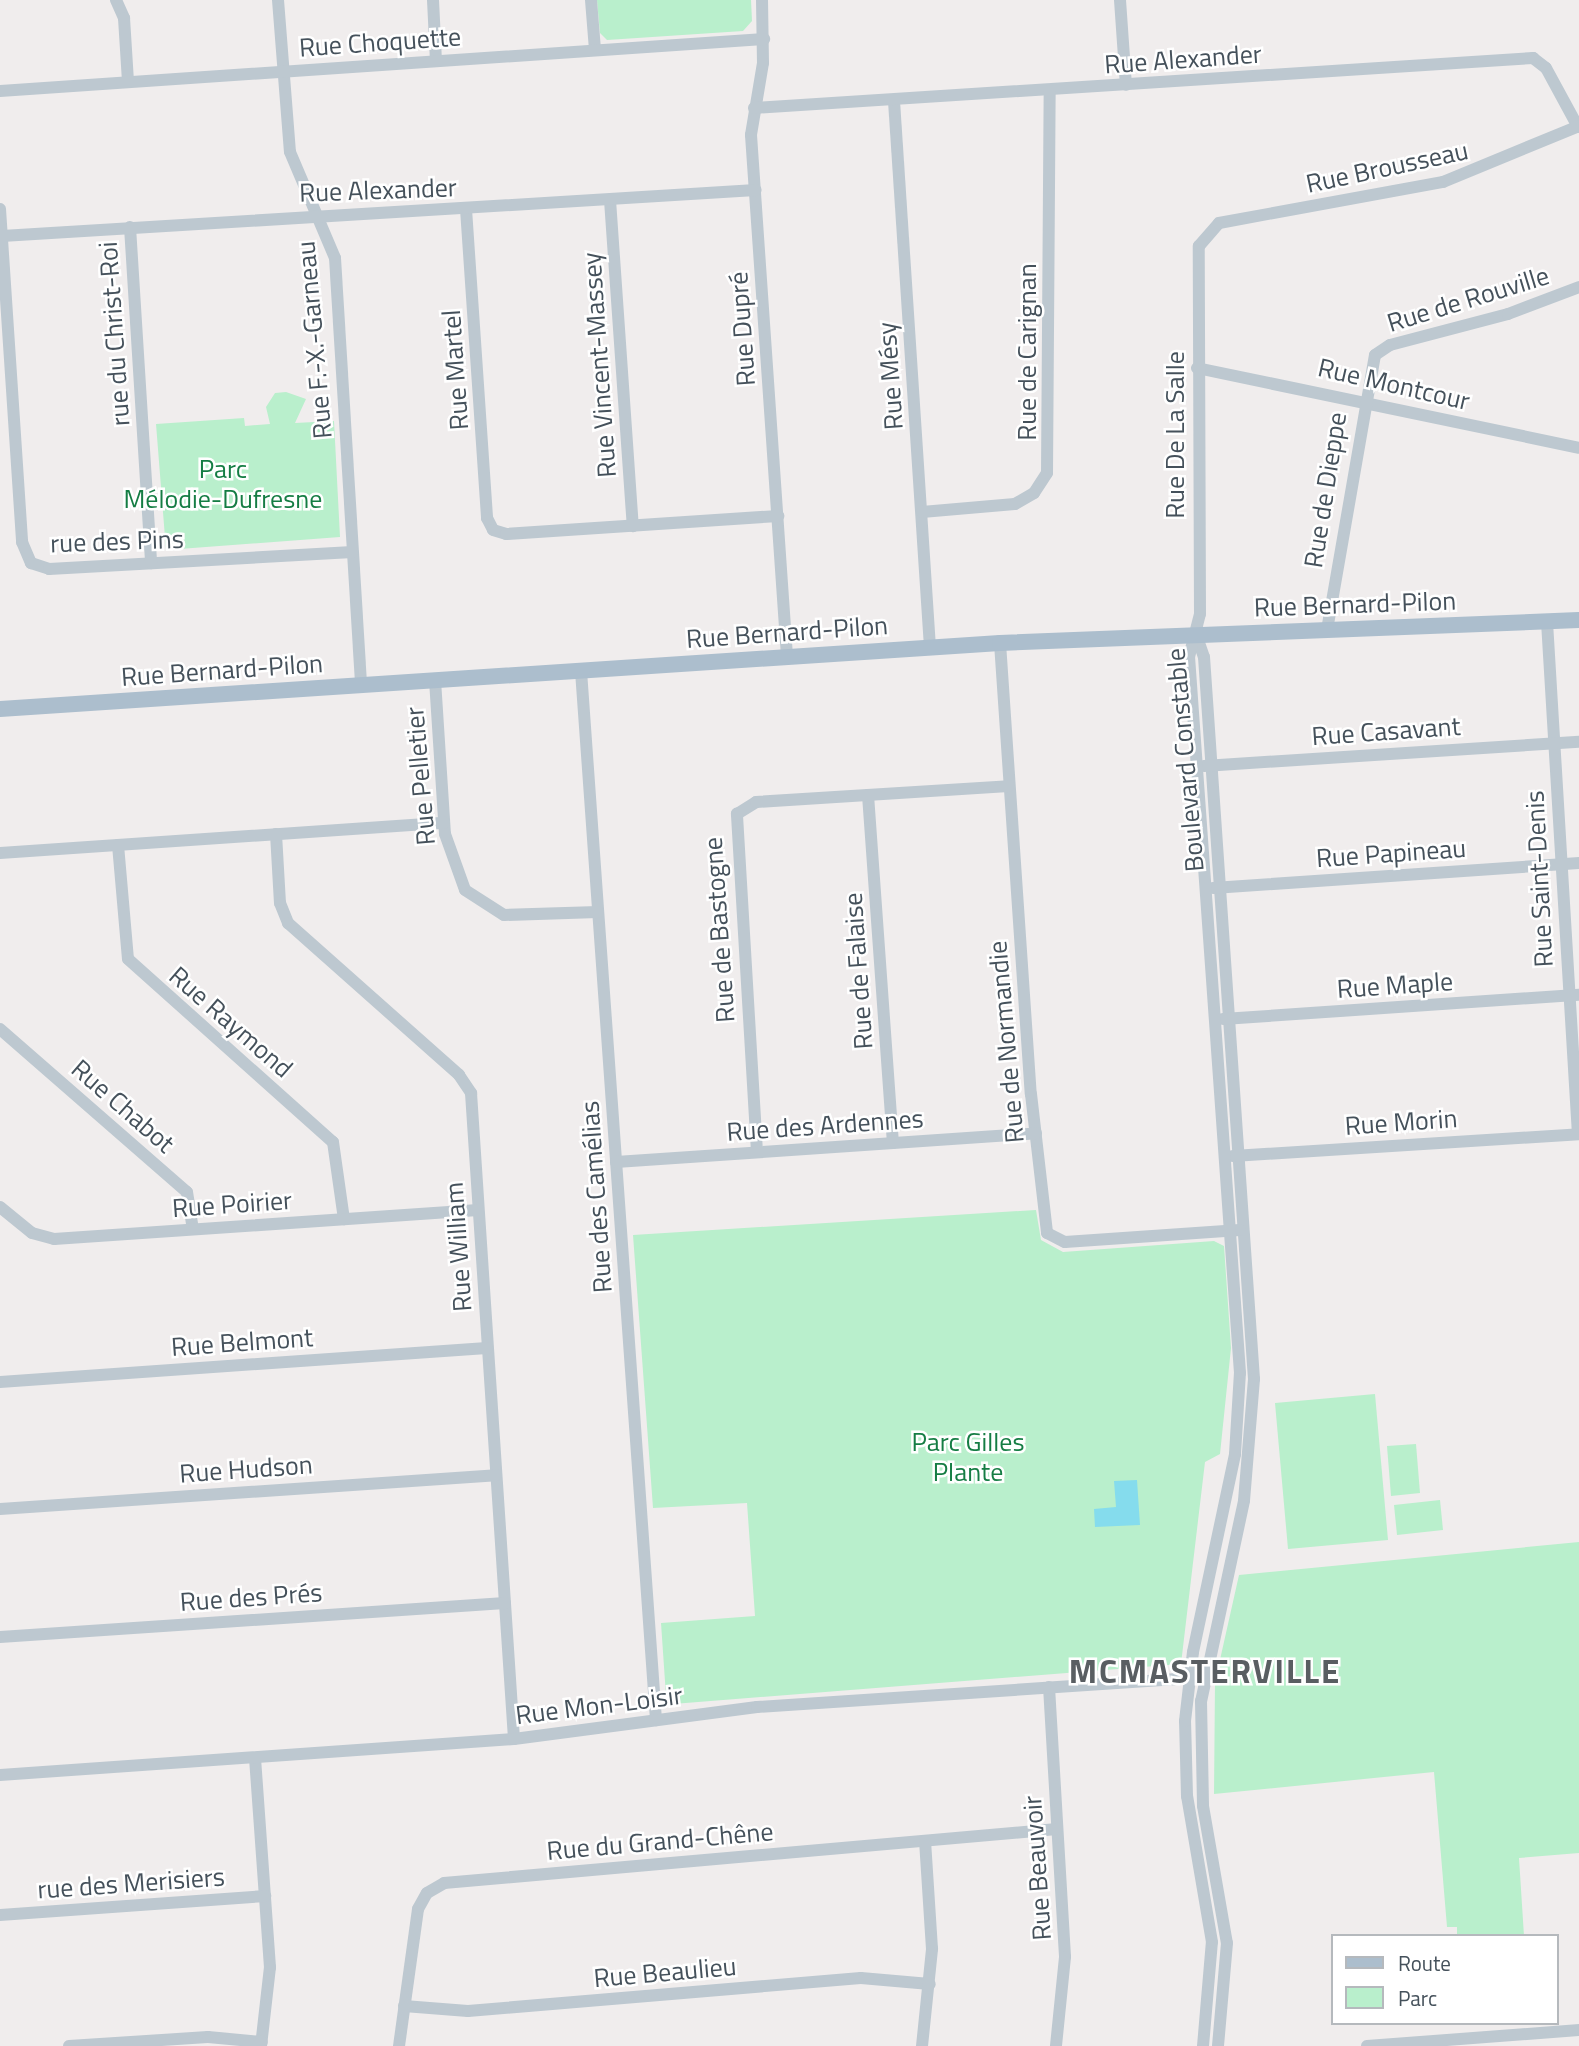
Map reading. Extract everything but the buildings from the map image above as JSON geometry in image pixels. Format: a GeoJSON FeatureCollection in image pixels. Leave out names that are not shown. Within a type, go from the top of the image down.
{"type":"FeatureCollection","features":[{"type":"Feature","properties":{"kind":"main road","name":"Rue Bernard-Pilon"},"geometry":{"type":"LineString","coordinates":[[0,709],[929,647],[1196,633],[1579,620]]}},
{"type":"Feature","properties":{"kind":"street"},"geometry":{"type":"LineString","coordinates":[[116,0],[123,15],[128,82]]}},
{"type":"Feature","properties":{"kind":"street","name":"Rue F.-X.-Garneau"},"geometry":{"type":"LineString","coordinates":[[278,0],[290,152],[320,216],[335,258],[361,685]]}},
{"type":"Feature","properties":{"kind":"street"},"geometry":{"type":"LineString","coordinates":[[433,0],[436,61]]}},
{"type":"Feature","properties":{"kind":"street"},"geometry":{"type":"LineString","coordinates":[[592,0],[595,50]]}},
{"type":"Feature","properties":{"kind":"street","name":"Rue Dupré"},"geometry":{"type":"LineString","coordinates":[[762,0],[764,38],[754,108],[756,190],[787,656]]}},
{"type":"Feature","properties":{"kind":"street"},"geometry":{"type":"LineString","coordinates":[[1120,0],[1126,85]]}},
{"type":"Feature","properties":{"kind":"street","name":"Rue Choquette"},"geometry":{"type":"LineString","coordinates":[[0,91],[764,38]]}},
{"type":"Feature","properties":{"kind":"street","name":"Rue Alexander"},"geometry":{"type":"LineString","coordinates":[[754,108],[1533,58],[1544,65],[1579,126]]}},
{"type":"Feature","properties":{"kind":"street","name":"Rue de Carignan"},"geometry":{"type":"LineString","coordinates":[[922,512],[1014,504],[1034,492],[1047,473],[1050,91]]}},
{"type":"Feature","properties":{"kind":"street","name":"Rue Mésy"},"geometry":{"type":"LineString","coordinates":[[894,101],[929,647]]}},
{"type":"Feature","properties":{"kind":"street","name":"Rue Brousseau"},"geometry":{"type":"LineString","coordinates":[[1202,237],[1224,222],[1456,178],[1579,126]]}},
{"type":"Feature","properties":{"kind":"street","name":"Rue Alexander"},"geometry":{"type":"LineString","coordinates":[[2,236],[756,190]]}},
{"type":"Feature","properties":{"kind":"street","name":"Rue Vincent-Massey"},"geometry":{"type":"LineString","coordinates":[[610,200],[633,526]]}},
{"type":"Feature","properties":{"kind":"street","name":"rue des Pins"},"geometry":{"type":"LineString","coordinates":[[0,209],[24,553],[45,569],[353,552]]}},
{"type":"Feature","properties":{"kind":"street","name":"Rue Martel"},"geometry":{"type":"LineString","coordinates":[[466,209],[491,528],[506,534],[633,526]]}},
{"type":"Feature","properties":{"kind":"street","name":"rue du Christ-Roi"},"geometry":{"type":"LineString","coordinates":[[130,227],[151,564]]}},
{"type":"Feature","properties":{"kind":"street","name":"Rue De La Salle"},"geometry":{"type":"LineString","coordinates":[[1196,633],[1197,368],[1202,237]]}},
{"type":"Feature","properties":{"kind":"street","name":"Rue de Rouville"},"geometry":{"type":"LineString","coordinates":[[1363,399],[1371,363],[1385,346],[1579,287]]}},
{"type":"Feature","properties":{"kind":"street","name":"Rue Montcour"},"geometry":{"type":"LineString","coordinates":[[1197,368],[1363,399],[1579,448]]}},
{"type":"Feature","properties":{"kind":"street","name":"Rue de Dieppe"},"geometry":{"type":"LineString","coordinates":[[1327,630],[1363,399]]}},
{"type":"Feature","properties":{"kind":"street"},"geometry":{"type":"LineString","coordinates":[[633,526],[778,516]]}},
{"type":"Feature","properties":{"kind":"street","name":"Rue Saint-Denis"},"geometry":{"type":"LineString","coordinates":[[1547,622],[1562,864],[1574,996],[1578,1134]]}},
{"type":"Feature","properties":{"kind":"street","name":"Boulevard Constable"},"geometry":{"type":"LineString","coordinates":[[1196,633],[1211,765],[1247,1230],[1254,1356],[1251,1451],[1230,1566],[1203,1678],[1203,1806],[1227,1943],[1218,2046]]}},
{"type":"Feature","properties":{"kind":"street","name":"Boulevard Constable"},"geometry":{"type":"LineString","coordinates":[[1196,633],[1189,657],[1240,1356],[1236,1454],[1216,1563],[1189,1678],[1187,1796],[1212,1942],[1203,2046]]}},
{"type":"Feature","properties":{"kind":"street","name":"Rue de Normandie"},"geometry":{"type":"LineString","coordinates":[[1000,643],[1008,786],[1045,1225],[1054,1240],[1247,1230]]}},
{"type":"Feature","properties":{"kind":"street","name":"Rue des Camélias"},"geometry":{"type":"LineString","coordinates":[[581,671],[656,1720]]}},
{"type":"Feature","properties":{"kind":"street","name":"Rue Pelletier"},"geometry":{"type":"LineString","coordinates":[[435,680],[444,823],[458,878],[485,908],[517,916],[598,912]]}},
{"type":"Feature","properties":{"kind":"street","name":"Rue Casavant"},"geometry":{"type":"LineString","coordinates":[[1196,766],[1579,741]]}},
{"type":"Feature","properties":{"kind":"street","name":"Rue de Bastogne"},"geometry":{"type":"LineString","coordinates":[[757,1152],[734,821],[752,803],[1008,786]]}},
{"type":"Feature","properties":{"kind":"street","name":"Rue de Falaise"},"geometry":{"type":"LineString","coordinates":[[867,795],[893,1143]]}},
{"type":"Feature","properties":{"kind":"street"},"geometry":{"type":"LineString","coordinates":[[0,853],[444,823]]}},
{"type":"Feature","properties":{"kind":"street","name":"Rue William"},"geometry":{"type":"LineString","coordinates":[[276,834],[281,907],[288,923],[467,1084],[514,1739]]}},
{"type":"Feature","properties":{"kind":"street","name":"Rue Raymond"},"geometry":{"type":"LineString","coordinates":[[118,845],[131,963],[333,1142],[344,1219]]}},
{"type":"Feature","properties":{"kind":"street","name":"Rue Papineau"},"geometry":{"type":"LineString","coordinates":[[1206,889],[1579,863]]}},
{"type":"Feature","properties":{"kind":"street","name":"Rue Maple"},"geometry":{"type":"LineString","coordinates":[[1215,1019],[1574,996]]}},
{"type":"Feature","properties":{"kind":"street","name":"Rue Chabot"},"geometry":{"type":"LineString","coordinates":[[0,1029],[187,1192],[193,1229]]}},
{"type":"Feature","properties":{"kind":"street","name":"Rue des Ardennes"},"geometry":{"type":"LineString","coordinates":[[616,1162],[1036,1133]]}},
{"type":"Feature","properties":{"kind":"street","name":"Rue Morin"},"geometry":{"type":"LineString","coordinates":[[1225,1156],[1578,1134]]}},
{"type":"Feature","properties":{"kind":"street","name":"Rue Poirier"},"geometry":{"type":"LineString","coordinates":[[0,1207],[48,1238],[478,1210]]}},
{"type":"Feature","properties":{"kind":"street","name":"Rue Belmont"},"geometry":{"type":"LineString","coordinates":[[0,1382],[487,1348]]}},
{"type":"Feature","properties":{"kind":"street"},"geometry":{"type":"LineString","coordinates":[[1240,1356],[1254,1356]]}},
{"type":"Feature","properties":{"kind":"street","name":"Rue Hudson"},"geometry":{"type":"LineString","coordinates":[[0,1509],[496,1475]]}},
{"type":"Feature","properties":{"kind":"street"},"geometry":{"type":"LineString","coordinates":[[1216,1563],[1230,1566]]}},
{"type":"Feature","properties":{"kind":"street","name":"Rue des Prés"},"geometry":{"type":"LineString","coordinates":[[0,1637],[505,1603]]}},
{"type":"Feature","properties":{"kind":"street","name":"Rue Mon-Loisir"},"geometry":{"type":"LineString","coordinates":[[0,1775],[514,1739],[757,1707],[1203,1678]]}},
{"type":"Feature","properties":{"kind":"street","name":"Rue Beauvoir"},"geometry":{"type":"LineString","coordinates":[[1049,1687],[1065,1956],[1056,2046]]}},
{"type":"Feature","properties":{"kind":"street"},"geometry":{"type":"LineString","coordinates":[[69,2046],[199,2037],[262,2044],[270,1967],[255,1758]]}},
{"type":"Feature","properties":{"kind":"street","name":"Rue du Grand-Chêne"},"geometry":{"type":"LineString","coordinates":[[399,2046],[419,1905],[444,1883],[1057,1829]]}},
{"type":"Feature","properties":{"kind":"street"},"geometry":{"type":"LineString","coordinates":[[922,2046],[930,1984],[925,1841]]}},
{"type":"Feature","properties":{"kind":"street","name":"rue des Merisiers"},"geometry":{"type":"LineString","coordinates":[[0,1915],[265,1896]]}},
{"type":"Feature","properties":{"kind":"street","name":"Rue Beaulieu"},"geometry":{"type":"LineString","coordinates":[[404,2006],[468,2011],[852,1979],[930,1984]]}},
{"type":"Feature","properties":{"kind":"street"},"geometry":{"type":"LineString","coordinates":[[1367,2046],[1579,2030]]}},
{"type":"Feature","properties":{"kind":"green space"},"geometry":{"type":"Polygon","coordinates":[[[597,0],[751,0],[752,21],[743,31],[607,40],[600,33],[597,0]]]}},
{"type":"Feature","properties":{"kind":"green space","name":"Parc Mélodie-Dufresne"},"geometry":{"type":"Polygon","coordinates":[[[286,392],[306,399],[295,423],[334,421],[340,537],[166,550],[156,424],[244,418],[245,426],[270,424],[266,407],[275,393],[286,392]]]}},
{"type":"Feature","properties":{"kind":"green space","name":"Parc Gilles Plante"},"geometry":{"type":"Polygon","coordinates":[[[1036,1210],[1041,1240],[1063,1252],[1214,1241],[1224,1246],[1231,1348],[1220,1454],[1205,1462],[1181,1664],[673,1704],[666,1696],[661,1623],[755,1616],[747,1503],[653,1508],[633,1235],[1036,1210]]]}},
{"type":"Feature","properties":{"kind":"green space"},"geometry":{"type":"Polygon","coordinates":[[[1375,1394],[1388,1540],[1288,1549],[1275,1403],[1375,1394]]]}},
{"type":"Feature","properties":{"kind":"green space"},"geometry":{"type":"Polygon","coordinates":[[[1416,1444],[1420,1493],[1391,1496],[1387,1446],[1416,1444]]]}},
{"type":"Feature","properties":{"kind":"green space"},"geometry":{"type":"Polygon","coordinates":[[[1440,1500],[1443,1530],[1397,1535],[1394,1505],[1440,1500]]]}},
{"type":"Feature","properties":{"kind":"green space"},"geometry":{"type":"Polygon","coordinates":[[[1579,1542],[1579,1853],[1519,1858],[1524,1934],[1457,1934],[1457,1927],[1447,1927],[1434,1772],[1214,1794],[1215,1682],[1239,1575],[1579,1542]]]}},
{"type":"Feature","properties":{"kind":"water"},"geometry":{"type":"Polygon","coordinates":[[[1137,1480],[1140,1525],[1095,1527],[1094,1509],[1116,1507],[1114,1481],[1137,1480]]]}},
{"type":"Feature","properties":{"kind":"district","name":"MCMASTERVILLE"},"geometry":{"type":"Point","coordinates":[1205,1672]}}]}
